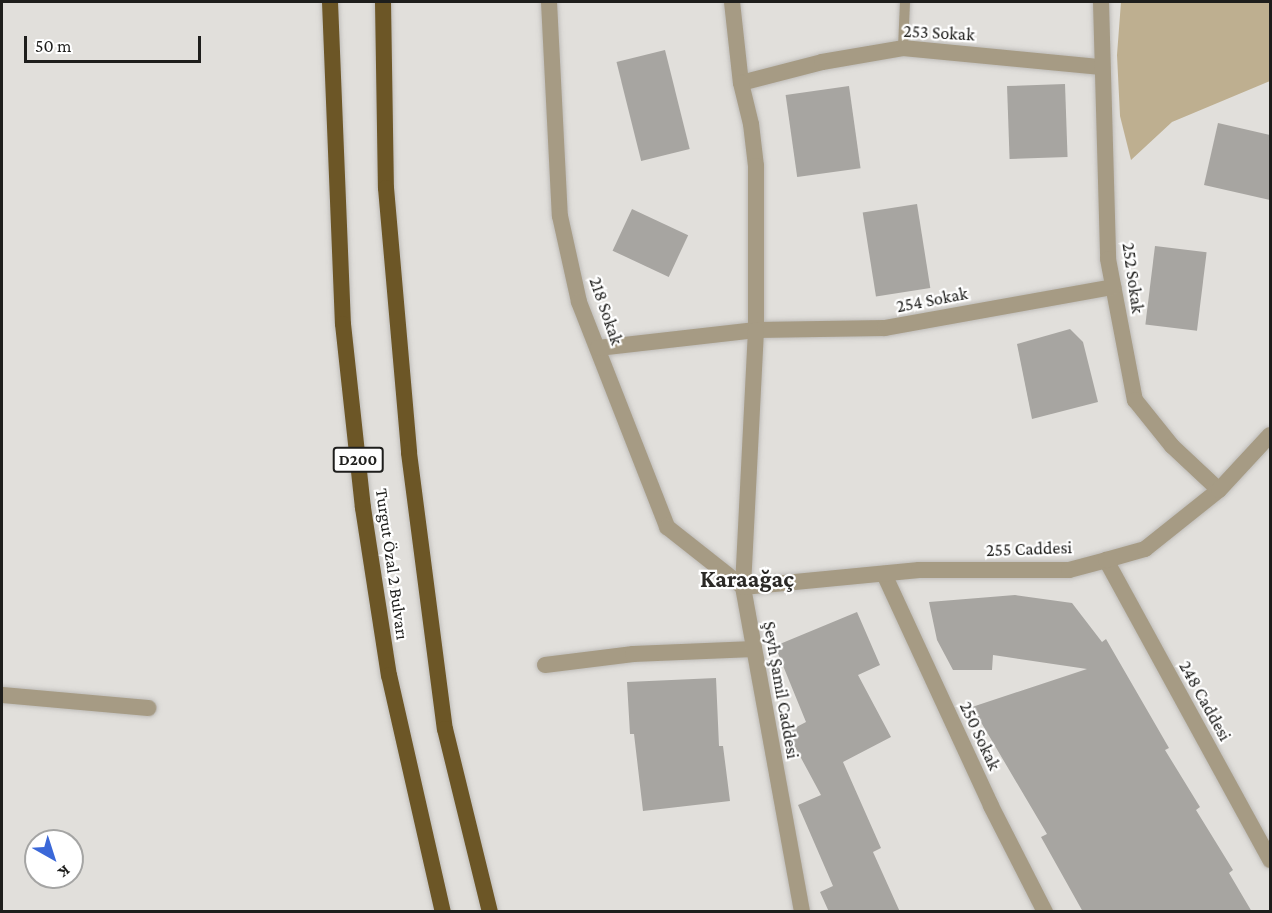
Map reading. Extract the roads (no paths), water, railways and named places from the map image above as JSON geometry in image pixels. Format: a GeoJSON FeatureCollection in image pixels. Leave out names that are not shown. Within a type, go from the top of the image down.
{"type":"FeatureCollection","features":[{"type":"Feature","properties":{"kind":"highway","name":"Turgut Özal 2 Bulvarı"},"geometry":{"type":"LineString","coordinates":[[330,2],[343,324],[363,508],[388,675],[443,912]]}},
{"type":"Feature","properties":{"kind":"highway","name":"Turgut Özal 2 Bulvarı"},"geometry":{"type":"LineString","coordinates":[[383,2],[386,188],[408,453],[445,729],[490,912]]}},
{"type":"Feature","properties":{"kind":"street","name":"218 Sokak"},"geometry":{"type":"LineString","coordinates":[[549,2],[560,216],[579,302],[667,527],[743,587]]}},
{"type":"Feature","properties":{"kind":"street","name":"Şeyh Şamil Caddesi"},"geometry":{"type":"LineString","coordinates":[[732,2],[741,83],[751,124],[756,166],[756,330],[743,587],[802,912]]}},
{"type":"Feature","properties":{"kind":"street","name":"252 Sokak"},"geometry":{"type":"LineString","coordinates":[[1101,2],[1101,67],[1107,129],[1108,259],[1135,400],[1172,446],[1219,490]]}},
{"type":"Feature","properties":{"kind":"street","name":"253 Sokak"},"geometry":{"type":"LineString","coordinates":[[741,83],[822,62],[903,48],[1101,67]]}},
{"type":"Feature","properties":{"kind":"street","name":"254 Sokak"},"geometry":{"type":"LineString","coordinates":[[598,348],[756,330],[885,328],[1113,287]]}},
{"type":"Feature","properties":{"kind":"street","name":"255 Caddesi"},"geometry":{"type":"LineString","coordinates":[[743,587],[919,570],[1069,570],[1106,560],[1144,549],[1219,490],[1270,435]]}},
{"type":"Feature","properties":{"kind":"street","name":"248 Caddesi"},"geometry":{"type":"LineString","coordinates":[[1106,560],[1270,860]]}},
{"type":"Feature","properties":{"kind":"street","name":"250 Sokak"},"geometry":{"type":"LineString","coordinates":[[884,574],[991,806],[1045,912]]}},
{"type":"Feature","properties":{"kind":"street"},"geometry":{"type":"LineString","coordinates":[[545,665],[633,654],[754,649]]}},
{"type":"Feature","properties":{"kind":"street"},"geometry":{"type":"LineString","coordinates":[[2,695],[148,708]]}},
{"type":"Feature","properties":{"kind":"lane"},"geometry":{"type":"LineString","coordinates":[[903,48],[905,2]]}},
{"type":"Feature","properties":{"kind":"district","name":"Karaağaç"},"geometry":{"type":"Point","coordinates":[747,579]}}]}
